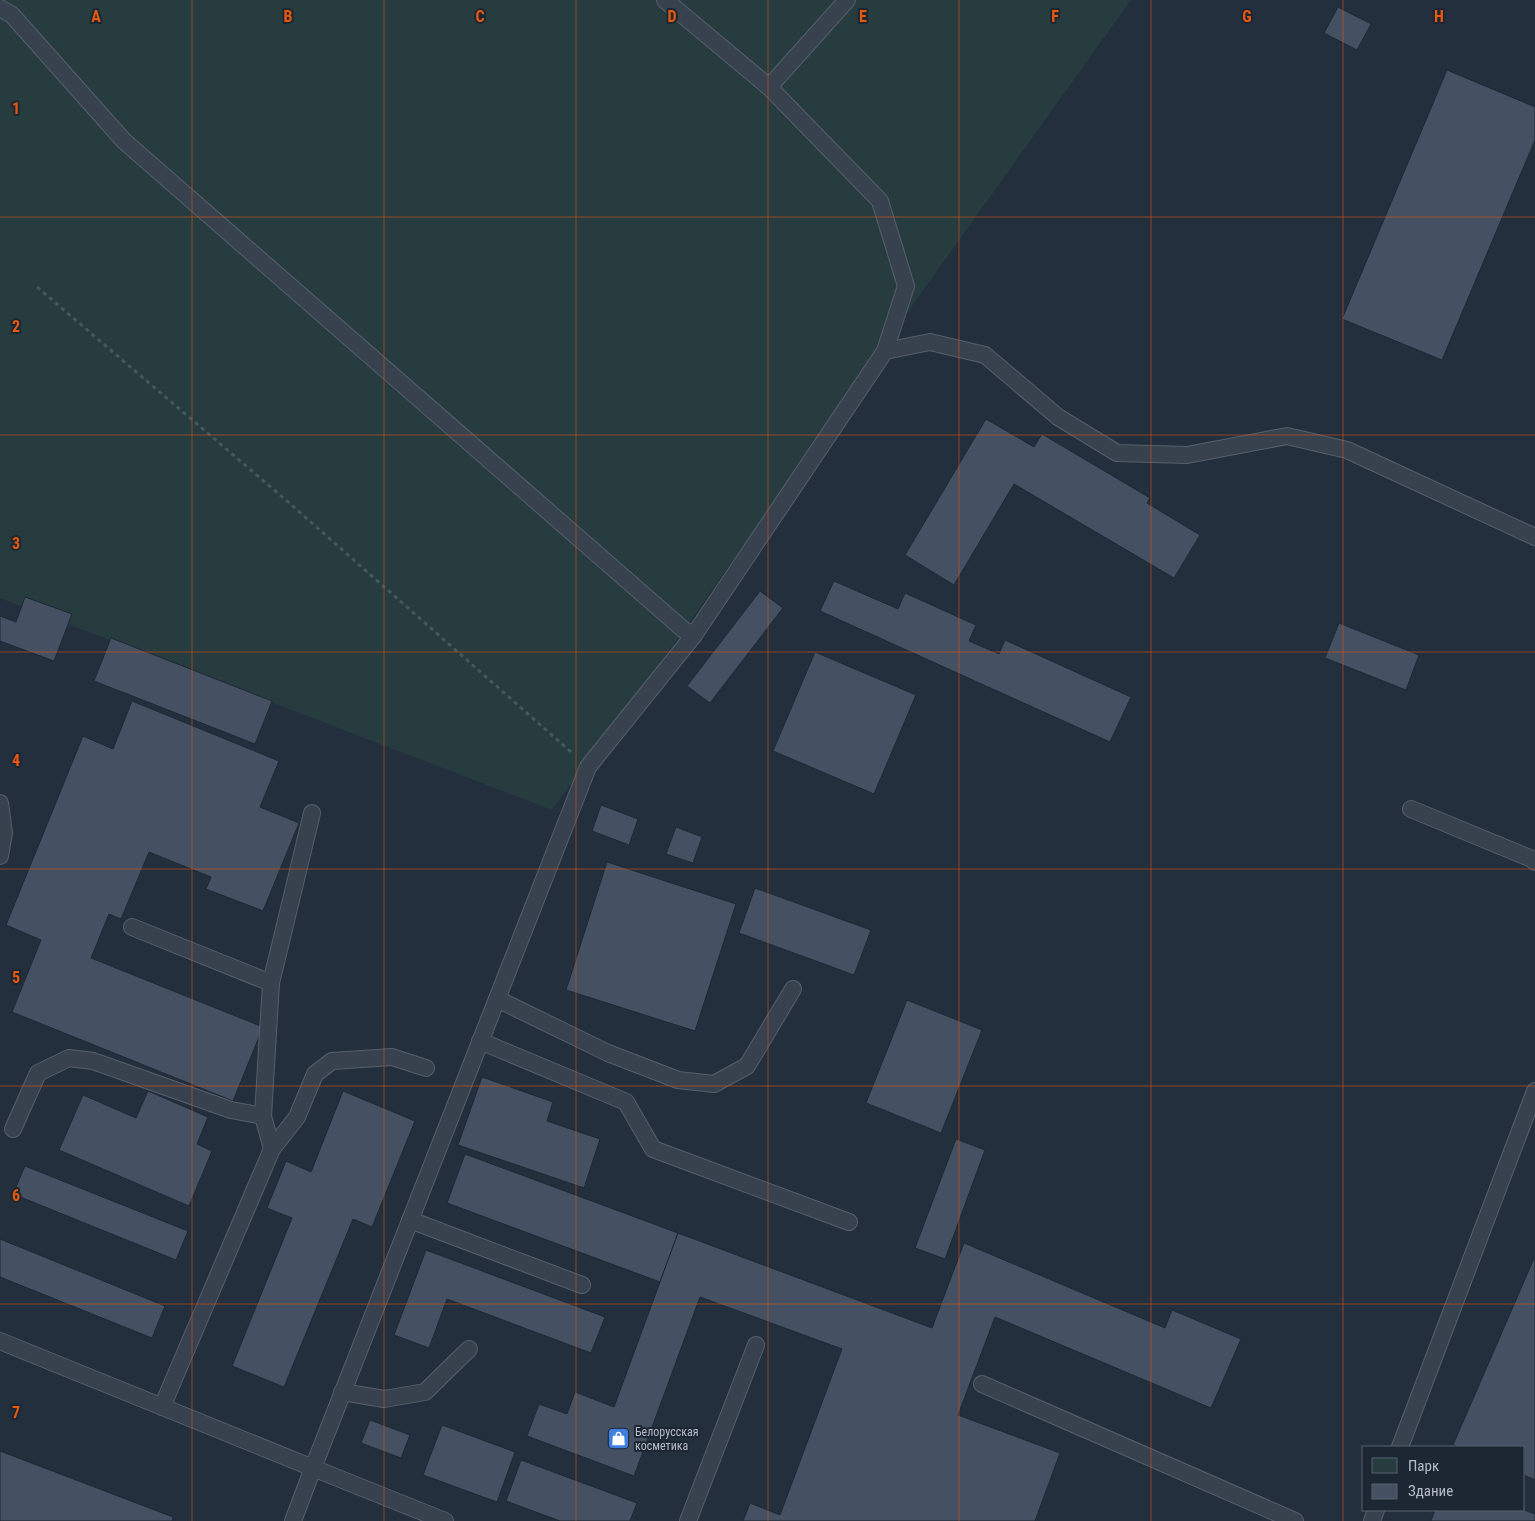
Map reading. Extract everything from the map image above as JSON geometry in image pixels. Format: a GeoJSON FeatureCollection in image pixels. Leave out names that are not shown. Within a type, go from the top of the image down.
{"type":"FeatureCollection","features":[{"type":"Feature","properties":{"kind":"lane"},"geometry":{"type":"LineString","coordinates":[[294,1521],[342,1392],[588,767],[694,635],[885,351],[906,286],[880,201],[769,87],[665,0]]}},
{"type":"Feature","properties":{"kind":"lane"},"geometry":{"type":"LineString","coordinates":[[769,87],[847,0]]}},
{"type":"Feature","properties":{"kind":"lane"},"geometry":{"type":"LineString","coordinates":[[0,8],[12,16],[124,141],[677,624],[694,635]]}},
{"type":"Feature","properties":{"kind":"lane"},"geometry":{"type":"LineString","coordinates":[[885,351],[930,342],[985,355],[1058,417],[1117,453],[1187,455],[1287,436],[1347,450],[1535,537]]}},
{"type":"Feature","properties":{"kind":"lane"},"geometry":{"type":"LineString","coordinates":[[0,803],[4,833],[0,856]]}},
{"type":"Feature","properties":{"kind":"lane"},"geometry":{"type":"LineString","coordinates":[[1411,809],[1532,859],[1535,862]]}},
{"type":"Feature","properties":{"kind":"lane"},"geometry":{"type":"LineString","coordinates":[[272,1149],[263,1116],[271,983],[312,813]]}},
{"type":"Feature","properties":{"kind":"lane"},"geometry":{"type":"LineString","coordinates":[[132,927],[271,983]]}},
{"type":"Feature","properties":{"kind":"lane"},"geometry":{"type":"LineString","coordinates":[[497,999],[608,1053],[678,1080],[714,1084],[747,1066],[793,989]]}},
{"type":"Feature","properties":{"kind":"lane"},"geometry":{"type":"LineString","coordinates":[[480,1041],[626,1102],[653,1149],[849,1222]]}},
{"type":"Feature","properties":{"kind":"lane"},"geometry":{"type":"LineString","coordinates":[[162,1407],[272,1149],[297,1117],[315,1074],[332,1061],[392,1057],[426,1068]]}},
{"type":"Feature","properties":{"kind":"lane"},"geometry":{"type":"LineString","coordinates":[[13,1129],[38,1073],[70,1058],[93,1061],[231,1110],[263,1116]]}},
{"type":"Feature","properties":{"kind":"lane"},"geometry":{"type":"LineString","coordinates":[[1400,1446],[1535,1091]]}},
{"type":"Feature","properties":{"kind":"lane"},"geometry":{"type":"LineString","coordinates":[[410,1220],[582,1285]]}},
{"type":"Feature","properties":{"kind":"lane"},"geometry":{"type":"LineString","coordinates":[[0,1341],[445,1521]]}},
{"type":"Feature","properties":{"kind":"lane"},"geometry":{"type":"LineString","coordinates":[[688,1521],[756,1345]]}},
{"type":"Feature","properties":{"kind":"lane"},"geometry":{"type":"LineString","coordinates":[[342,1392],[384,1399],[425,1392],[469,1349]]}},
{"type":"Feature","properties":{"kind":"lane"},"geometry":{"type":"LineString","coordinates":[[982,1384],[1295,1521]]}},
{"type":"Feature","properties":{"kind":"path"},"geometry":{"type":"LineString","coordinates":[[37,287],[287,501],[588,767]]}},
{"type":"Feature","properties":{"kind":"green space"},"geometry":{"type":"Polygon","coordinates":[[[0,0],[1131,0],[914,303],[684,630],[552,810],[0,598],[0,0]]]}},
{"type":"Feature","properties":{"kind":"building"},"geometry":{"type":"Polygon","coordinates":[[[1338,7],[1371,24],[1357,50],[1324,33],[1338,7]]]}},
{"type":"Feature","properties":{"kind":"building"},"geometry":{"type":"Polygon","coordinates":[[[1447,70],[1535,107],[1535,140],[1442,360],[1342,319],[1447,70]]]}},
{"type":"Feature","properties":{"kind":"building"},"geometry":{"type":"Polygon","coordinates":[[[986,419],[1034,447],[1042,434],[1150,498],[1147,503],[1200,535],[1174,578],[1014,484],[954,585],[905,555],[986,419]]]}},
{"type":"Feature","properties":{"kind":"building"},"geometry":{"type":"Polygon","coordinates":[[[834,581],[898,609],[905,593],[976,625],[969,641],[999,654],[1005,640],[1131,697],[1110,742],[820,611],[834,581]]]}},
{"type":"Feature","properties":{"kind":"building"},"geometry":{"type":"Polygon","coordinates":[[[760,591],[783,608],[710,703],[687,686],[760,591]]]}},
{"type":"Feature","properties":{"kind":"building"},"geometry":{"type":"Polygon","coordinates":[[[25,597],[72,614],[54,661],[0,641],[0,616],[16,622],[25,597]]]}},
{"type":"Feature","properties":{"kind":"building"},"geometry":{"type":"Polygon","coordinates":[[[1339,623],[1419,655],[1406,690],[1325,658],[1339,623]]]}},
{"type":"Feature","properties":{"kind":"building"},"geometry":{"type":"Polygon","coordinates":[[[111,638],[272,701],[255,744],[94,681],[111,638]]]}},
{"type":"Feature","properties":{"kind":"building"},"geometry":{"type":"Polygon","coordinates":[[[815,652],[916,695],[874,794],[773,751],[815,652]]]}},
{"type":"Feature","properties":{"kind":"building"},"geometry":{"type":"Polygon","coordinates":[[[132,701],[279,761],[260,807],[299,823],[263,911],[206,889],[211,877],[149,852],[121,919],[109,914],[91,958],[263,1027],[233,1101],[12,1012],[41,940],[6,925],[83,736],[113,749],[132,701]]]}},
{"type":"Feature","properties":{"kind":"building"},"geometry":{"type":"Polygon","coordinates":[[[601,805],[638,819],[629,845],[592,831],[601,805]]]}},
{"type":"Feature","properties":{"kind":"building"},"geometry":{"type":"Polygon","coordinates":[[[676,827],[702,837],[693,863],[666,854],[676,827]]]}},
{"type":"Feature","properties":{"kind":"building"},"geometry":{"type":"Polygon","coordinates":[[[607,862],[736,904],[695,1031],[566,990],[607,862]]]}},
{"type":"Feature","properties":{"kind":"building"},"geometry":{"type":"Polygon","coordinates":[[[755,888],[871,930],[854,975],[739,933],[755,888]]]}},
{"type":"Feature","properties":{"kind":"building"},"geometry":{"type":"Polygon","coordinates":[[[907,1000],[982,1030],[941,1133],[866,1103],[907,1000]]]}},
{"type":"Feature","properties":{"kind":"building"},"geometry":{"type":"Polygon","coordinates":[[[482,1077],[553,1102],[547,1121],[600,1139],[584,1188],[458,1145],[482,1077]]]}},
{"type":"Feature","properties":{"kind":"building"},"geometry":{"type":"Polygon","coordinates":[[[148,1091],[208,1117],[197,1144],[212,1151],[189,1206],[59,1150],[83,1095],[136,1118],[148,1091]]]}},
{"type":"Feature","properties":{"kind":"building"},"geometry":{"type":"Polygon","coordinates":[[[343,1091],[415,1121],[372,1227],[353,1219],[284,1387],[232,1366],[292,1218],[267,1208],[286,1161],[311,1172],[343,1091]]]}},
{"type":"Feature","properties":{"kind":"building"},"geometry":{"type":"Polygon","coordinates":[[[956,1139],[985,1150],[945,1259],[915,1248],[956,1139]]]}},
{"type":"Feature","properties":{"kind":"building"},"geometry":{"type":"Polygon","coordinates":[[[465,1154],[678,1233],[660,1282],[447,1203],[465,1154]]]}},
{"type":"Feature","properties":{"kind":"building"},"geometry":{"type":"Polygon","coordinates":[[[25,1166],[188,1231],[176,1260],[13,1194],[25,1166]]]}},
{"type":"Feature","properties":{"kind":"building"},"geometry":{"type":"Polygon","coordinates":[[[678,1233],[932,1328],[964,1243],[1165,1328],[1172,1310],[1241,1339],[1211,1408],[995,1317],[958,1415],[1060,1453],[1035,1521],[743,1521],[750,1503],[780,1515],[842,1349],[700,1297],[634,1476],[527,1436],[539,1404],[567,1414],[575,1392],[614,1407],[678,1233]]]}},
{"type":"Feature","properties":{"kind":"building"},"geometry":{"type":"Polygon","coordinates":[[[0,1239],[165,1306],[152,1338],[0,1277],[0,1239]]]}},
{"type":"Feature","properties":{"kind":"building"},"geometry":{"type":"Polygon","coordinates":[[[426,1250],[605,1317],[591,1353],[447,1299],[429,1348],[394,1335],[426,1250]]]}},
{"type":"Feature","properties":{"kind":"building"},"geometry":{"type":"Polygon","coordinates":[[[1535,1256],[1535,1480],[1525,1475],[1525,1446],[1453,1445],[1535,1256]]]}},
{"type":"Feature","properties":{"kind":"building"},"geometry":{"type":"Polygon","coordinates":[[[370,1420],[410,1435],[401,1458],[361,1443],[370,1420]]]}},
{"type":"Feature","properties":{"kind":"building"},"geometry":{"type":"Polygon","coordinates":[[[442,1425],[515,1452],[497,1502],[423,1475],[442,1425]]]}},
{"type":"Feature","properties":{"kind":"building"},"geometry":{"type":"Polygon","coordinates":[[[0,1451],[173,1517],[172,1521],[0,1521],[0,1451]]]}},
{"type":"Feature","properties":{"kind":"building"},"geometry":{"type":"Polygon","coordinates":[[[521,1460],[637,1503],[630,1521],[560,1521],[506,1501],[521,1460]]]}},
{"type":"Feature","properties":{"kind":"building"},"geometry":{"type":"Polygon","coordinates":[[[1525,1510],[1535,1514],[1535,1521],[1431,1521],[1435,1511],[1525,1510]]]}},
{"type":"Feature","properties":{"kind":"place","name":"Белорусская косметика"},"geometry":{"type":"Point","coordinates":[619,1439]}}]}
